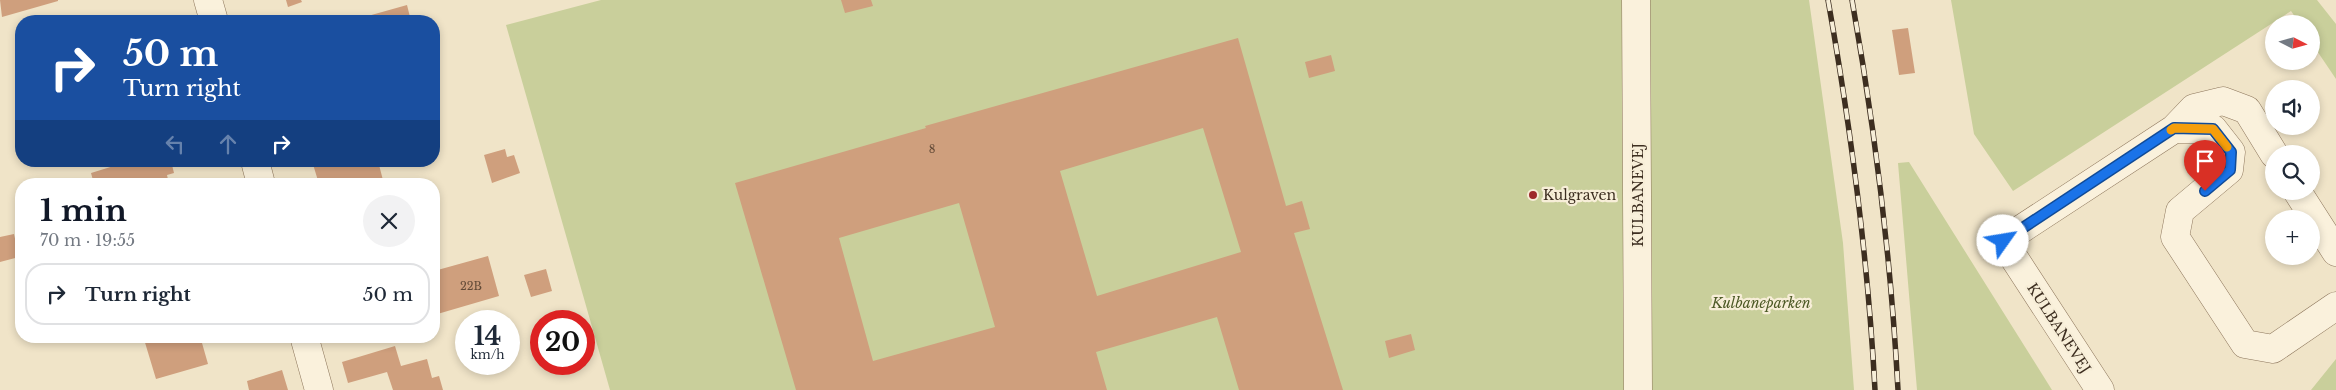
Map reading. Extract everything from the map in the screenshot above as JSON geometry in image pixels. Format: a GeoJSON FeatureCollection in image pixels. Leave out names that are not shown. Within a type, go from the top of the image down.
{"type":"FeatureCollection","features":[{"type":"Feature","properties":{"kind":"street"},"geometry":{"type":"LineString","coordinates":[[208,0],[212,15]]}},
{"type":"Feature","properties":{"kind":"street","name":"KULBANEVEJ"},"geometry":{"type":"LineString","coordinates":[[1636,0],[1638,390]]}},
{"type":"Feature","properties":{"kind":"street"},"geometry":{"type":"LineString","coordinates":[[2174,128],[2194,108],[2224,101],[2247,110],[2268,145]]}},
{"type":"Feature","properties":{"kind":"street"},"geometry":{"type":"LineString","coordinates":[[2174,128],[2213,129],[2231,152],[2230,170],[2180,211],[2175,237],[2245,344],[2273,349],[2336,306]]}},
{"type":"Feature","properties":{"kind":"street","name":"KULBANEVEJ"},"geometry":{"type":"LineString","coordinates":[[2100,390],[2003,241],[2174,128]]}},
{"type":"Feature","properties":{"kind":"street"},"geometry":{"type":"LineString","coordinates":[[2303,200],[2336,252]]}},
{"type":"Feature","properties":{"kind":"street"},"geometry":{"type":"LineString","coordinates":[[306,343],[319,390]]}},
{"type":"Feature","properties":{"kind":"green space","name":"Kulbaneparken"},"geometry":{"type":"Polygon","coordinates":[[[601,0],[1809,0],[1843,243],[1854,390],[610,390],[595,337],[595,310],[587,310],[506,25],[601,0]]]}},
{"type":"Feature","properties":{"kind":"green space"},"geometry":{"type":"Polygon","coordinates":[[[1951,0],[2317,0],[2336,24],[2336,79],[2320,55],[2320,15],[2294,15],[2291,11],[2285,15],[2265,15],[2265,28],[2013,191],[1974,134],[1951,0]]]}},
{"type":"Feature","properties":{"kind":"green space"},"geometry":{"type":"Polygon","coordinates":[[[1909,162],[2052,390],[1917,390],[1898,163],[1909,162]]]}},
{"type":"Feature","properties":{"kind":"green space"},"geometry":{"type":"Polygon","coordinates":[[[2336,359],[2336,390],[2311,390],[2336,359]]]}},
{"type":"Feature","properties":{"kind":"building"},"geometry":{"type":"Polygon","coordinates":[[[0,0],[58,0],[58,1],[2,17],[0,0]]]}},
{"type":"Feature","properties":{"kind":"building"},"geometry":{"type":"Polygon","coordinates":[[[286,0],[301,0],[302,2],[288,7],[286,0]]]}},
{"type":"Feature","properties":{"kind":"building"},"geometry":{"type":"Polygon","coordinates":[[[841,0],[871,0],[873,6],[845,13],[841,0]]]}},
{"type":"Feature","properties":{"kind":"building"},"geometry":{"type":"Polygon","coordinates":[[[407,5],[410,15],[371,15],[407,5]]]}},
{"type":"Feature","properties":{"kind":"building"},"geometry":{"type":"Polygon","coordinates":[[[1908,28],[1915,73],[1899,75],[1892,30],[1908,28]]]}},
{"type":"Feature","properties":{"kind":"building"},"geometry":{"type":"Polygon","coordinates":[[[1238,38],[1286,206],[1302,201],[1310,229],[1294,233],[1343,390],[1239,390],[1217,317],[1096,352],[1107,390],[796,390],[735,183],[926,128],[925,126],[1238,38]],[[1203,128],[1060,171],[1097,296],[1241,252],[1203,128]],[[959,203],[839,238],[873,361],[995,327],[959,203]]]}},
{"type":"Feature","properties":{"kind":"building"},"geometry":{"type":"Polygon","coordinates":[[[1331,55],[1335,71],[1309,78],[1305,62],[1331,55]]]}},
{"type":"Feature","properties":{"kind":"building"},"geometry":{"type":"Polygon","coordinates":[[[505,149],[507,157],[514,155],[520,173],[492,183],[484,155],[505,149]]]}},
{"type":"Feature","properties":{"kind":"building"},"geometry":{"type":"Polygon","coordinates":[[[110,167],[172,167],[174,173],[167,175],[168,178],[92,178],[91,173],[110,167]]]}},
{"type":"Feature","properties":{"kind":"building"},"geometry":{"type":"Polygon","coordinates":[[[314,167],[380,167],[382,178],[317,178],[314,167]]]}},
{"type":"Feature","properties":{"kind":"building"},"geometry":{"type":"Polygon","coordinates":[[[14,234],[15,258],[0,262],[0,237],[14,234]]]}},
{"type":"Feature","properties":{"kind":"building"},"geometry":{"type":"Polygon","coordinates":[[[488,256],[499,296],[440,313],[440,269],[488,256]]]}},
{"type":"Feature","properties":{"kind":"building"},"geometry":{"type":"Polygon","coordinates":[[[546,269],[552,291],[531,297],[524,275],[546,269]]]}},
{"type":"Feature","properties":{"kind":"building"},"geometry":{"type":"Polygon","coordinates":[[[1411,334],[1415,350],[1389,358],[1385,341],[1411,334]]]}},
{"type":"Feature","properties":{"kind":"building"},"geometry":{"type":"Polygon","coordinates":[[[145,343],[202,343],[208,364],[156,379],[145,343]]]}},
{"type":"Feature","properties":{"kind":"building"},"geometry":{"type":"Polygon","coordinates":[[[395,346],[401,366],[427,359],[432,378],[439,376],[443,390],[393,390],[387,372],[348,383],[342,362],[395,346]]]}},
{"type":"Feature","properties":{"kind":"building"},"geometry":{"type":"Polygon","coordinates":[[[282,370],[288,390],[249,390],[247,381],[282,370]]]}},
{"type":"Feature","properties":{"kind":"railway"},"geometry":{"type":"LineString","coordinates":[[1828,0],[1858,194],[1875,390]]}},
{"type":"Feature","properties":{"kind":"railway"},"geometry":{"type":"LineString","coordinates":[[1852,0],[1881,194],[1898,390]]}},
{"type":"Feature","properties":{"kind":"slow traffic"},"geometry":{"type":"LineString","coordinates":[[2171,130],[2174,128],[2213,129],[2227,147]]}},
{"type":"Feature","properties":{"kind":"place","name":"Kulgraven"},"geometry":{"type":"Point","coordinates":[1533,195]}},
{"type":"Feature","properties":{"kind":"route"},"geometry":{"type":"LineString","coordinates":[[2003,241],[2174,128],[2213,129],[2231,152],[2230,170],[2205,191]]}}]}
